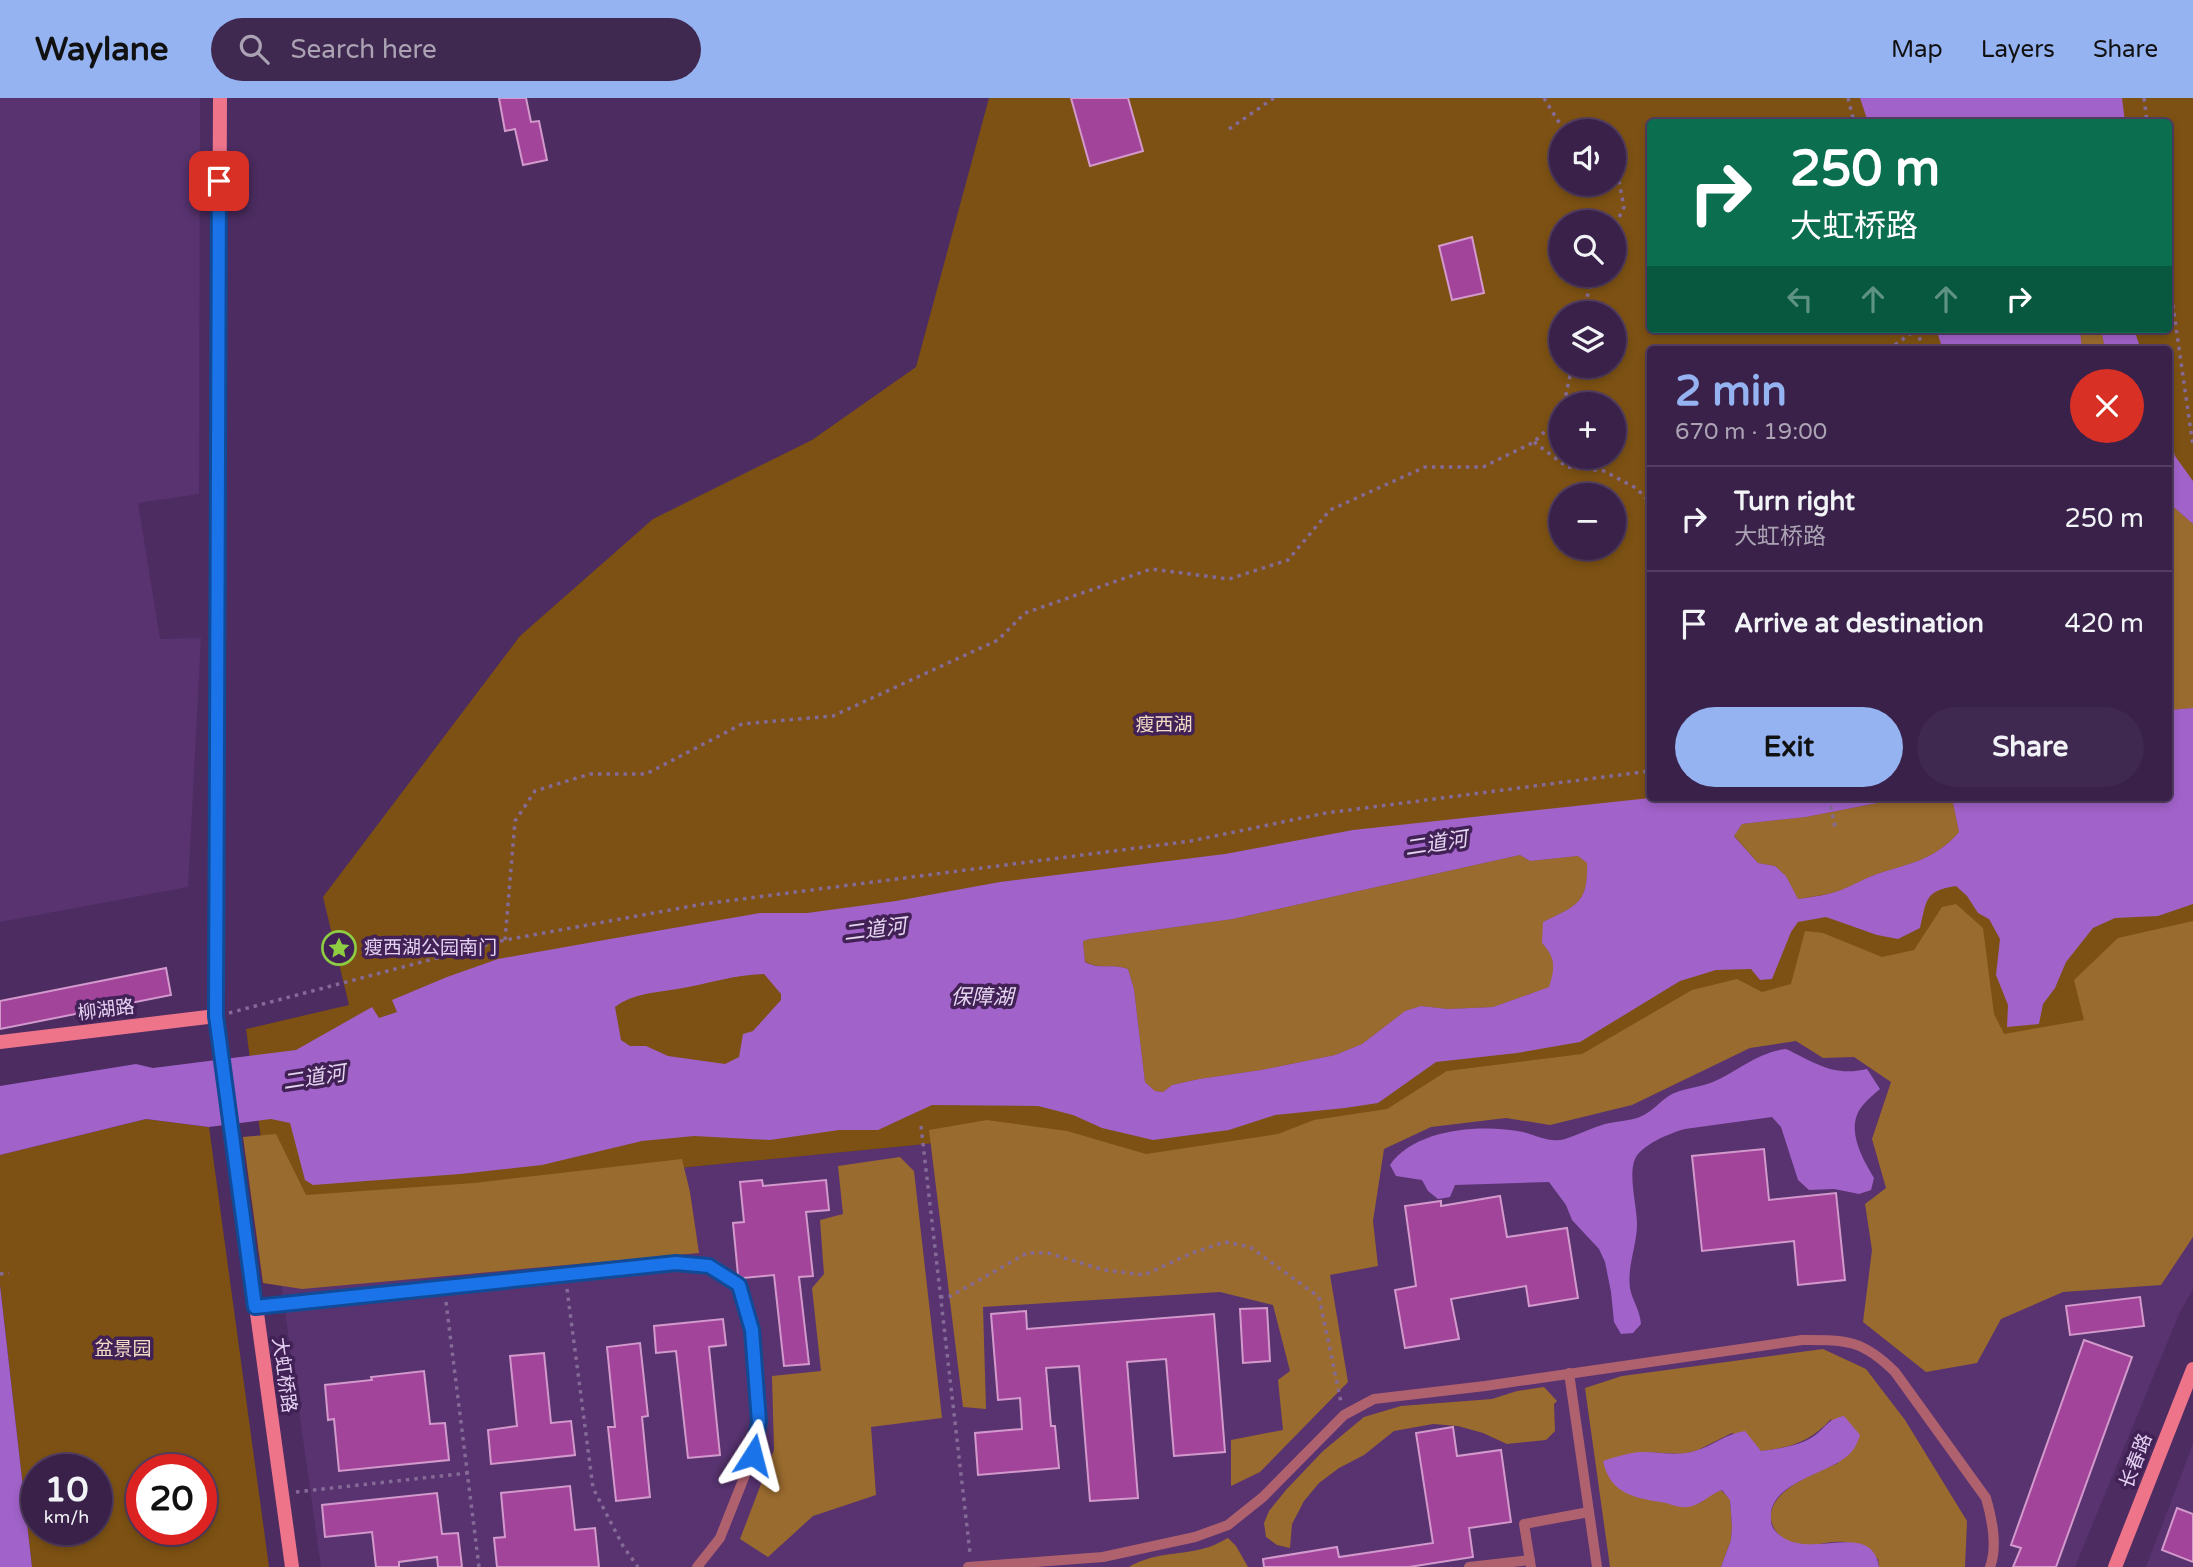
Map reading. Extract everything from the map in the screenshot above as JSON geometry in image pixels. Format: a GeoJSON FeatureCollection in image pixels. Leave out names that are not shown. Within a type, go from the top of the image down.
{"type":"FeatureCollection","features":[{"type":"Feature","properties":{"kind":"street","name":"大虹桥路"},"geometry":{"type":"LineString","coordinates":[[220,98],[216,1016],[292,1567]]}},
{"type":"Feature","properties":{"kind":"street","name":"柳湖路"},"geometry":{"type":"LineString","coordinates":[[0,1042],[216,1016]]}},
{"type":"Feature","properties":{"kind":"street","name":"长春路"},"geometry":{"type":"LineString","coordinates":[[2115,1567],[2193,1369]]}},
{"type":"Feature","properties":{"kind":"lane"},"geometry":{"type":"LineString","coordinates":[[255,1307],[676,1263],[709,1266],[739,1285],[752,1330],[759,1422],[753,1455],[720,1538],[697,1567]]}},
{"type":"Feature","properties":{"kind":"lane"},"geometry":{"type":"LineString","coordinates":[[970,1566],[1103,1557],[1195,1537],[1228,1525],[1263,1497],[1344,1415],[1374,1399],[1485,1386],[1802,1340],[1834,1340],[1860,1345],[1878,1356],[1895,1372],[1986,1498],[1993,1538],[1993,1560],[1990,1567]]}},
{"type":"Feature","properties":{"kind":"lane"},"geometry":{"type":"LineString","coordinates":[[1569,1373],[1598,1567]]}},
{"type":"Feature","properties":{"kind":"lane"},"geometry":{"type":"LineString","coordinates":[[1469,1567],[1530,1564],[1524,1524],[1589,1511]]}},
{"type":"Feature","properties":{"kind":"path"},"geometry":{"type":"LineString","coordinates":[[1229,129],[1274,98]]}},
{"type":"Feature","properties":{"kind":"path"},"geometry":{"type":"LineString","coordinates":[[1544,98],[1557,119]]}},
{"type":"Feature","properties":{"kind":"path"},"geometry":{"type":"LineString","coordinates":[[1847,98],[1853,119]]}},
{"type":"Feature","properties":{"kind":"path"},"geometry":{"type":"LineString","coordinates":[[2144,98],[2147,119]]}},
{"type":"Feature","properties":{"kind":"path"},"geometry":{"type":"LineString","coordinates":[[2172,299],[2193,446]]}},
{"type":"Feature","properties":{"kind":"path"},"geometry":{"type":"LineString","coordinates":[[1894,346],[1911,333]]}},
{"type":"Feature","properties":{"kind":"path"},"geometry":{"type":"LineString","coordinates":[[505,940],[514,821],[535,791],[590,774],[646,774],[742,724],[833,716],[998,640],[1025,613],[1151,569],[1228,579],[1288,560],[1330,510],[1425,467],[1483,467],[1534,442],[1549,428]]}},
{"type":"Feature","properties":{"kind":"path"},"geometry":{"type":"LineString","coordinates":[[1534,442],[1567,467],[1604,471],[1636,488],[1647,499]]}},
{"type":"Feature","properties":{"kind":"path"},"geometry":{"type":"LineString","coordinates":[[216,1016],[505,940],[703,904],[1191,841],[1326,813],[1647,771]]}},
{"type":"Feature","properties":{"kind":"path"},"geometry":{"type":"LineString","coordinates":[[1830,801],[1835,827]]}},
{"type":"Feature","properties":{"kind":"path"},"geometry":{"type":"LineString","coordinates":[[921,1126],[970,1566]]}},
{"type":"Feature","properties":{"kind":"path"},"geometry":{"type":"LineString","coordinates":[[940,1297],[951,1296],[1027,1253],[1048,1253],[1104,1270],[1144,1275],[1225,1241],[1250,1247],[1319,1297],[1344,1415]]}},
{"type":"Feature","properties":{"kind":"path"},"geometry":{"type":"LineString","coordinates":[[0,1273],[9,1273]]}},
{"type":"Feature","properties":{"kind":"path"},"geometry":{"type":"LineString","coordinates":[[565,1274],[593,1488],[623,1546],[638,1567]]}},
{"type":"Feature","properties":{"kind":"path"},"geometry":{"type":"LineString","coordinates":[[444,1287],[479,1567]]}},
{"type":"Feature","properties":{"kind":"path"},"geometry":{"type":"LineString","coordinates":[[282,1493],[468,1474]]}},
{"type":"Feature","properties":{"kind":"shaded area"},"geometry":{"type":"Polygon","coordinates":[[[0,98],[200,98],[199,494],[138,503],[160,639],[201,638],[188,887],[0,922],[0,98]]]}},
{"type":"Feature","properties":{"kind":"shaded area"},"geometry":{"type":"Polygon","coordinates":[[[2080,333],[2102,333],[2104,346],[2082,346],[2080,333]]]}},
{"type":"Feature","properties":{"kind":"shaded area"},"geometry":{"type":"Polygon","coordinates":[[[2172,506],[2193,524],[2193,708],[2172,710],[2172,506]]]}},
{"type":"Feature","properties":{"kind":"shaded area"},"geometry":{"type":"Polygon","coordinates":[[[1888,801],[1953,801],[1959,832],[1931,855],[1831,893],[1798,899],[1786,876],[1775,866],[1758,863],[1734,835],[1742,824],[1806,817],[1888,801]]]}},
{"type":"Feature","properties":{"kind":"shaded area"},"geometry":{"type":"Polygon","coordinates":[[[1520,855],[1530,861],[1578,856],[1587,863],[1585,887],[1578,902],[1543,922],[1555,971],[1550,987],[1493,1007],[1448,1009],[1421,1006],[1405,1011],[1362,1044],[1335,1055],[1199,1079],[1172,1085],[1163,1092],[1155,1091],[1145,1082],[1134,989],[1128,969],[1085,961],[1083,941],[1090,939],[1233,919],[1520,855]]]}},
{"type":"Feature","properties":{"kind":"shaded area"},"geometry":{"type":"Polygon","coordinates":[[[1956,904],[1983,928],[1994,1014],[2004,1034],[2084,1020],[2074,980],[2118,938],[2193,921],[2193,1237],[2161,1285],[2063,1292],[2001,1319],[1977,1363],[1926,1372],[1863,1322],[1872,1250],[1865,1204],[1886,1188],[1872,1139],[1891,1082],[1854,1057],[1823,1058],[1796,1041],[1750,1048],[1632,1105],[1550,1125],[1506,1118],[1431,1127],[1384,1149],[1373,1221],[1378,1266],[1330,1275],[1348,1382],[1260,1472],[1231,1486],[1231,1440],[1283,1430],[1278,1380],[1290,1371],[1273,1305],[1220,1292],[983,1307],[986,1409],[963,1407],[929,1130],[987,1120],[1067,1131],[1146,1154],[1278,1134],[1314,1120],[1387,1109],[1447,1071],[1582,1054],[1692,990],[1737,979],[1762,992],[1791,984],[1805,931],[1823,933],[1882,957],[1914,950],[1942,907],[1956,904]]]}},
{"type":"Feature","properties":{"kind":"shaded area"},"geometry":{"type":"Polygon","coordinates":[[[1768,1031],[2193,1039],[2193,1289],[2179,1314],[2075,1567],[321,1567],[273,1226],[587,1177],[936,1143],[1768,1031]]]}},
{"type":"Feature","properties":{"kind":"shaded area"},"geometry":{"type":"Polygon","coordinates":[[[276,1134],[306,1195],[474,1183],[682,1159],[699,1253],[302,1289],[263,1283],[243,1137],[276,1134]]]}},
{"type":"Feature","properties":{"kind":"shaded area"},"geometry":{"type":"Polygon","coordinates":[[[900,1157],[914,1171],[942,1418],[871,1427],[876,1495],[813,1516],[768,1557],[740,1539],[774,1450],[772,1376],[821,1371],[812,1288],[824,1274],[820,1220],[843,1214],[838,1166],[900,1157]]]}},
{"type":"Feature","properties":{"kind":"shaded area"},"geometry":{"type":"Polygon","coordinates":[[[1823,1349],[1866,1369],[1905,1420],[1967,1521],[1965,1567],[1879,1567],[1878,1559],[1853,1544],[1797,1544],[1777,1533],[1771,1519],[1777,1499],[1806,1477],[1838,1463],[1831,1419],[1808,1438],[1772,1450],[1761,1451],[1752,1442],[1732,1433],[1696,1451],[1682,1454],[1642,1452],[1700,1503],[1721,1490],[1730,1499],[1731,1540],[1721,1567],[1610,1567],[1585,1388],[1622,1376],[1823,1349]]]}},
{"type":"Feature","properties":{"kind":"shaded area"},"geometry":{"type":"Polygon","coordinates":[[[1544,1387],[1557,1401],[1554,1404],[1555,1431],[1546,1440],[1507,1444],[1458,1426],[1433,1424],[1394,1431],[1364,1455],[1339,1468],[1319,1483],[1304,1501],[1292,1524],[1290,1548],[1277,1545],[1266,1537],[1264,1523],[1269,1511],[1286,1490],[1323,1451],[1364,1417],[1401,1406],[1492,1399],[1517,1391],[1544,1387]]]}},
{"type":"Feature","properties":{"kind":"shaded area"},"geometry":{"type":"Polygon","coordinates":[[[2193,1444],[2193,1567],[2146,1567],[2193,1444]]]}},
{"type":"Feature","properties":{"kind":"shaded area"},"geometry":{"type":"Polygon","coordinates":[[[1228,1538],[1248,1567],[1129,1567],[1156,1557],[1206,1548],[1228,1538]]]}},
{"type":"Feature","properties":{"kind":"green space","name":"瘦西湖"},"geometry":{"type":"Polygon","coordinates":[[[989,98],[2193,98],[2193,1039],[2046,1043],[1841,1017],[1133,1169],[936,1143],[587,1177],[273,1226],[246,1029],[349,1005],[323,897],[520,636],[653,519],[812,440],[916,367],[989,98]]]}},
{"type":"Feature","properties":{"kind":"green space","name":"盆景园"},"geometry":{"type":"Polygon","coordinates":[[[146,1119],[209,1127],[269,1567],[32,1567],[30,1545],[112,1545],[112,1454],[21,1454],[21,1470],[0,1285],[0,1155],[146,1119]]]}},
{"type":"Feature","properties":{"kind":"water"},"geometry":{"type":"Polygon","coordinates":[[[1860,98],[2122,98],[2125,119],[1867,119],[1860,98]]]}},
{"type":"Feature","properties":{"kind":"water"},"geometry":{"type":"Polygon","coordinates":[[[1937,333],[2080,333],[2082,346],[1942,346],[1937,333]]]}},
{"type":"Feature","properties":{"kind":"water"},"geometry":{"type":"Polygon","coordinates":[[[2102,333],[2135,333],[2140,346],[2104,346],[2102,333]]]}},
{"type":"Feature","properties":{"kind":"water"},"geometry":{"type":"Polygon","coordinates":[[[2172,447],[2175,456],[2193,481],[2193,524],[2172,506],[2172,447]]]}},
{"type":"Feature","properties":{"kind":"water","name":"保障湖"},"geometry":{"type":"Polygon","coordinates":[[[2193,708],[2193,904],[2158,916],[2115,918],[2093,928],[2066,962],[2055,988],[2043,1004],[2039,1024],[2007,1027],[2008,1005],[1996,975],[2000,939],[1989,919],[1978,913],[1967,896],[1956,886],[1932,894],[1926,904],[1920,928],[1898,939],[1877,935],[1826,917],[1798,922],[1791,932],[1772,979],[1760,980],[1751,969],[1716,970],[1680,981],[1580,1042],[1517,1053],[1436,1062],[1378,1103],[1275,1115],[1229,1130],[1153,1140],[1102,1128],[1073,1115],[1038,1106],[932,1105],[878,1130],[839,1130],[770,1140],[694,1136],[642,1141],[542,1165],[313,1185],[305,1180],[290,1123],[271,1119],[209,1127],[146,1119],[0,1155],[0,1086],[136,1064],[153,1068],[296,1050],[372,1007],[379,1018],[397,1012],[392,1000],[498,959],[760,913],[807,913],[896,901],[1000,882],[1225,854],[1353,830],[1647,798],[1647,801],[1888,801],[1806,817],[1742,824],[1734,836],[1758,863],[1775,866],[1786,876],[1798,899],[1841,890],[1931,855],[1959,832],[1953,801],[2172,801],[2172,710],[2193,708]],[[1520,855],[1233,919],[1090,939],[1083,941],[1085,962],[1096,966],[1128,969],[1134,989],[1145,1082],[1155,1091],[1163,1092],[1172,1085],[1199,1079],[1335,1055],[1362,1044],[1405,1011],[1421,1006],[1448,1009],[1493,1007],[1549,987],[1553,964],[1542,943],[1543,922],[1578,902],[1585,887],[1587,863],[1578,856],[1530,861],[1520,855]],[[764,974],[644,994],[615,1007],[621,1040],[630,1046],[646,1046],[668,1056],[725,1064],[739,1057],[743,1034],[753,1031],[781,1000],[781,994],[764,974]]]}},
{"type":"Feature","properties":{"kind":"water"},"geometry":{"type":"Polygon","coordinates":[[[1786,1049],[1834,1070],[1867,1069],[1880,1089],[1863,1105],[1855,1123],[1857,1142],[1874,1178],[1871,1190],[1859,1194],[1834,1189],[1809,1190],[1798,1180],[1781,1127],[1772,1117],[1685,1129],[1650,1144],[1638,1154],[1632,1173],[1637,1224],[1629,1280],[1641,1324],[1633,1333],[1621,1334],[1614,1322],[1605,1262],[1599,1249],[1572,1220],[1566,1205],[1549,1182],[1455,1185],[1450,1197],[1438,1199],[1428,1191],[1422,1180],[1396,1176],[1390,1165],[1416,1143],[1433,1136],[1470,1129],[1507,1130],[1549,1140],[1565,1139],[1605,1124],[1642,1116],[1672,1094],[1713,1082],[1757,1058],[1786,1049]]]}},
{"type":"Feature","properties":{"kind":"water"},"geometry":{"type":"Polygon","coordinates":[[[0,1285],[21,1470],[21,1545],[30,1545],[32,1567],[0,1567],[0,1285]]]}},
{"type":"Feature","properties":{"kind":"water"},"geometry":{"type":"Polygon","coordinates":[[[1844,1416],[1860,1435],[1853,1450],[1837,1463],[1800,1481],[1778,1497],[1772,1507],[1773,1529],[1794,1542],[1853,1542],[1865,1545],[1874,1553],[1879,1567],[1721,1567],[1731,1540],[1732,1527],[1730,1500],[1722,1490],[1687,1507],[1644,1499],[1618,1488],[1606,1472],[1603,1461],[1640,1452],[1688,1453],[1745,1431],[1761,1451],[1781,1448],[1806,1441],[1829,1422],[1844,1416]]]}},
{"type":"Feature","properties":{"kind":"building"},"geometry":{"type":"Polygon","coordinates":[[[499,98],[526,98],[531,122],[539,121],[547,160],[523,165],[515,129],[505,131],[499,98]]]}},
{"type":"Feature","properties":{"kind":"building"},"geometry":{"type":"Polygon","coordinates":[[[1071,98],[1128,98],[1143,151],[1090,166],[1071,98]]]}},
{"type":"Feature","properties":{"kind":"building"},"geometry":{"type":"Polygon","coordinates":[[[1472,237],[1484,293],[1452,300],[1439,246],[1472,237]]]}},
{"type":"Feature","properties":{"kind":"building"},"geometry":{"type":"Polygon","coordinates":[[[166,968],[171,995],[0,1029],[0,1001],[166,968]]]}},
{"type":"Feature","properties":{"kind":"building"},"geometry":{"type":"Polygon","coordinates":[[[1764,1149],[1769,1200],[1836,1193],[1845,1280],[1798,1285],[1794,1241],[1702,1251],[1692,1156],[1764,1149]]]}},
{"type":"Feature","properties":{"kind":"building"},"geometry":{"type":"Polygon","coordinates":[[[762,1180],[763,1186],[826,1180],[829,1210],[806,1212],[813,1276],[799,1277],[809,1364],[784,1366],[774,1275],[743,1278],[738,1275],[733,1223],[744,1222],[740,1182],[762,1180]]]}},
{"type":"Feature","properties":{"kind":"building"},"geometry":{"type":"Polygon","coordinates":[[[1500,1196],[1507,1237],[1567,1228],[1578,1298],[1529,1306],[1526,1286],[1451,1299],[1459,1339],[1405,1348],[1395,1290],[1416,1286],[1405,1206],[1441,1201],[1441,1206],[1500,1196]]]}},
{"type":"Feature","properties":{"kind":"building"},"geometry":{"type":"Polygon","coordinates":[[[2140,1297],[2144,1326],[2070,1335],[2066,1306],[2140,1297]]]}},
{"type":"Feature","properties":{"kind":"building"},"geometry":{"type":"Polygon","coordinates":[[[1267,1308],[1270,1361],[1243,1363],[1240,1309],[1267,1308]]]}},
{"type":"Feature","properties":{"kind":"building"},"geometry":{"type":"Polygon","coordinates":[[[1026,1311],[1027,1329],[1214,1314],[1225,1452],[1174,1456],[1166,1359],[1127,1362],[1138,1498],[1090,1501],[1079,1366],[1046,1368],[1051,1426],[1055,1426],[1059,1468],[978,1475],[975,1433],[1022,1429],[1020,1398],[998,1400],[991,1314],[1026,1311]]]}},
{"type":"Feature","properties":{"kind":"building"},"geometry":{"type":"Polygon","coordinates":[[[723,1319],[726,1345],[709,1347],[720,1455],[688,1458],[676,1351],[656,1353],[654,1326],[723,1319]]]}},
{"type":"Feature","properties":{"kind":"building"},"geometry":{"type":"Polygon","coordinates":[[[2084,1340],[2132,1357],[2056,1567],[2013,1567],[2021,1548],[2011,1545],[2084,1340]]]}},
{"type":"Feature","properties":{"kind":"building"},"geometry":{"type":"Polygon","coordinates":[[[640,1343],[648,1416],[642,1417],[650,1497],[616,1501],[608,1427],[615,1427],[607,1347],[640,1343]]]}},
{"type":"Feature","properties":{"kind":"building"},"geometry":{"type":"Polygon","coordinates":[[[544,1353],[551,1423],[571,1421],[575,1455],[491,1464],[488,1430],[517,1426],[510,1356],[544,1353]]]}},
{"type":"Feature","properties":{"kind":"building"},"geometry":{"type":"Polygon","coordinates":[[[424,1371],[430,1424],[445,1423],[449,1460],[339,1471],[334,1419],[328,1420],[325,1385],[424,1371]]]}},
{"type":"Feature","properties":{"kind":"building"},"geometry":{"type":"Polygon","coordinates":[[[1453,1427],[1457,1456],[1501,1450],[1511,1522],[1469,1528],[1473,1557],[1409,1567],[1264,1567],[1263,1559],[1337,1547],[1339,1557],[1433,1543],[1416,1433],[1453,1427]]]}},
{"type":"Feature","properties":{"kind":"building"},"geometry":{"type":"Polygon","coordinates":[[[570,1486],[575,1530],[595,1528],[599,1567],[497,1567],[494,1538],[505,1537],[501,1493],[570,1486]]]}},
{"type":"Feature","properties":{"kind":"building"},"geometry":{"type":"Polygon","coordinates":[[[437,1493],[442,1534],[458,1533],[462,1567],[438,1567],[437,1557],[399,1562],[399,1567],[376,1567],[372,1532],[325,1537],[322,1505],[437,1493]]]}},
{"type":"Feature","properties":{"kind":"building"},"geometry":{"type":"Polygon","coordinates":[[[2177,1508],[2193,1514],[2193,1562],[2162,1550],[2177,1508]]]}},
{"type":"Feature","properties":{"kind":"place","name":"瘦西湖公园南门"},"geometry":{"type":"Point","coordinates":[339,948]}},
{"type":"Feature","properties":{"kind":"route"},"geometry":{"type":"LineString","coordinates":[[219,181],[216,1016],[255,1307],[676,1263],[709,1266],[739,1285],[752,1330],[759,1422],[753,1455]]}},
{"type":"Feature","properties":{"kind":"water label","name":"二道河"},"geometry":{"type":"Point","coordinates":[1436,844]}},
{"type":"Feature","properties":{"kind":"water label","name":"二道河"},"geometry":{"type":"Point","coordinates":[875,930]}},
{"type":"Feature","properties":{"kind":"water label","name":"二道河"},"geometry":{"type":"Point","coordinates":[314,1078]}}]}
